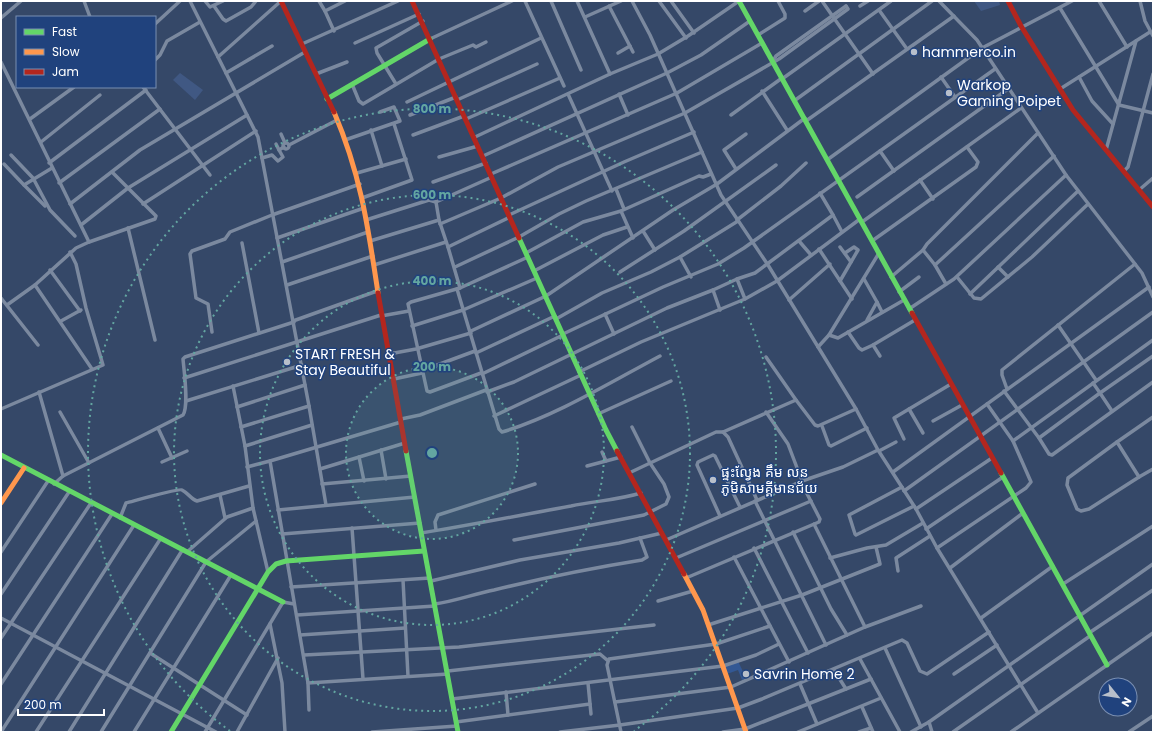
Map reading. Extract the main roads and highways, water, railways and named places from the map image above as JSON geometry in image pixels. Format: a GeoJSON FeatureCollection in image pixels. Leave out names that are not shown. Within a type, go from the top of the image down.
{"type":"FeatureCollection","features":[{"type":"Feature","properties":{"kind":"place","name":"hammerco.in"},"geometry":{"type":"Point","coordinates":[914,52]}},
{"type":"Feature","properties":{"kind":"place","name":"Warkop Gaming Poipet"},"geometry":{"type":"Point","coordinates":[949,93]}},
{"type":"Feature","properties":{"kind":"place","name":"START FRESH & Stay Beautiful"},"geometry":{"type":"Point","coordinates":[287,362]}},
{"type":"Feature","properties":{"kind":"place","name":"ផ្ទះល្វែង គឹម លន ភូមិសាមគ្គីមានជ័យ"},"geometry":{"type":"Point","coordinates":[713,480]}},
{"type":"Feature","properties":{"kind":"place","name":"Savrin Home 2"},"geometry":{"type":"Point","coordinates":[746,674]}}]}
